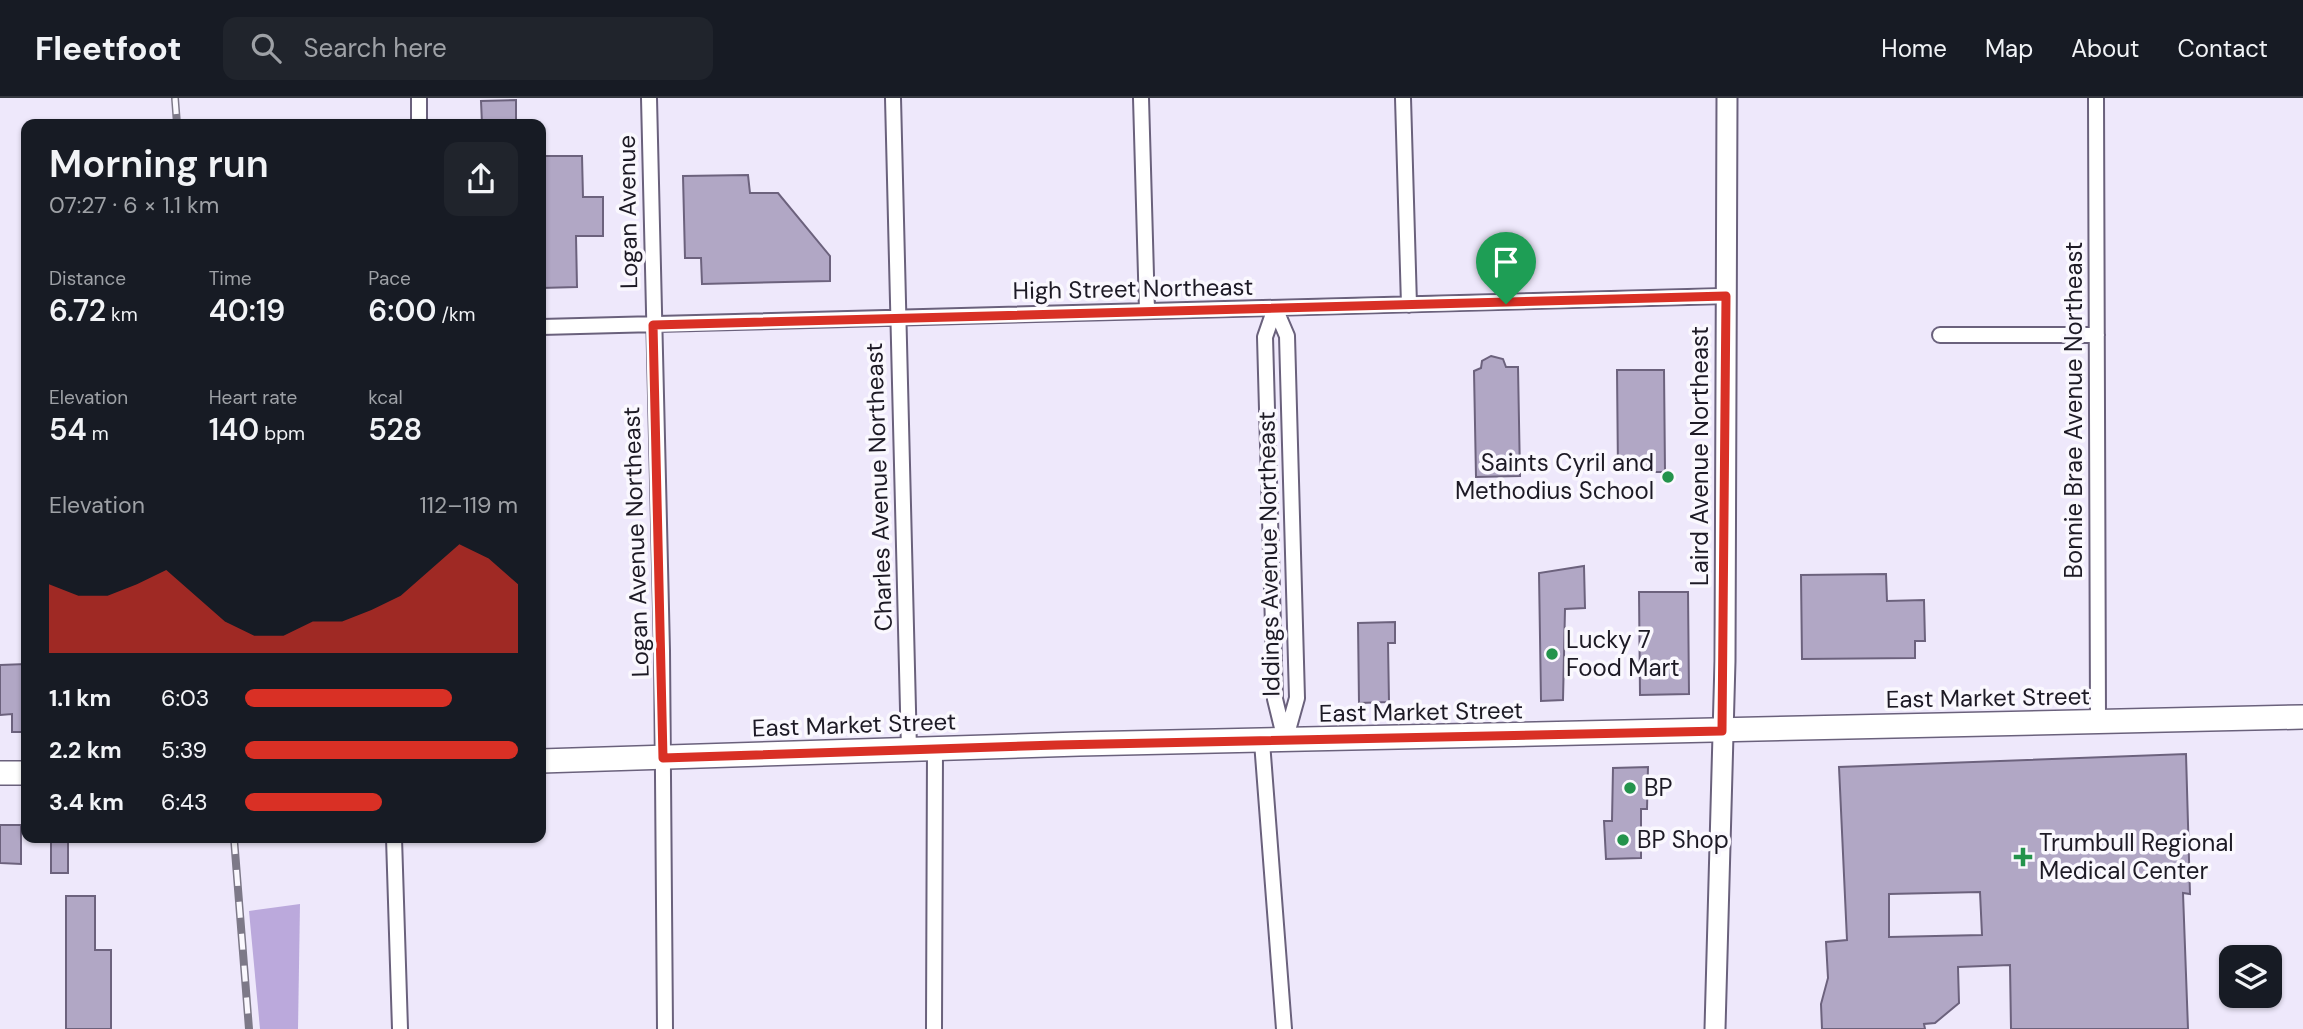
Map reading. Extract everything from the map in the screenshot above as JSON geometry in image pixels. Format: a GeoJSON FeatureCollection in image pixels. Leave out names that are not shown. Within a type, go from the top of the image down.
{"type":"FeatureCollection","features":[{"type":"Feature","properties":{"kind":"main road","name":"East Market Street"},"geometry":{"type":"LineString","coordinates":[[546,761],[935,749],[2303,717]]}},
{"type":"Feature","properties":{"kind":"main road"},"geometry":{"type":"LineString","coordinates":[[0,774],[21,773]]}},
{"type":"Feature","properties":{"kind":"street"},"geometry":{"type":"LineString","coordinates":[[419,98],[419,119]]}},
{"type":"Feature","properties":{"kind":"street","name":"Logan Avenue"},"geometry":{"type":"LineString","coordinates":[[649,98],[653,325]]}},
{"type":"Feature","properties":{"kind":"street","name":"Charles Avenue Northeast"},"geometry":{"type":"LineString","coordinates":[[893,98],[909,750]]}},
{"type":"Feature","properties":{"kind":"street"},"geometry":{"type":"LineString","coordinates":[[1141,98],[1147,311]]}},
{"type":"Feature","properties":{"kind":"street"},"geometry":{"type":"LineString","coordinates":[[1403,98],[1409,305]]}},
{"type":"Feature","properties":{"kind":"street","name":"Laird Avenue Northeast"},"geometry":{"type":"LineString","coordinates":[[1715,1029],[1722,731],[1727,98]]}},
{"type":"Feature","properties":{"kind":"street","name":"Bonnie Brae Avenue Northeast"},"geometry":{"type":"LineString","coordinates":[[2096,98],[2098,721]]}},
{"type":"Feature","properties":{"kind":"street","name":"High Street Northeast"},"geometry":{"type":"LineString","coordinates":[[546,327],[1726,296]]}},
{"type":"Feature","properties":{"kind":"street","name":"Iddings Avenue Northeast"},"geometry":{"type":"LineString","coordinates":[[1275,308],[1287,336],[1297,698],[1285,741]]}},
{"type":"Feature","properties":{"kind":"street","name":"Iddings Avenue Northeast"},"geometry":{"type":"LineString","coordinates":[[1275,308],[1265,337],[1275,699],[1285,741]]}},
{"type":"Feature","properties":{"kind":"street","name":"Logan Avenue Northeast"},"geometry":{"type":"LineString","coordinates":[[653,325],[663,758],[664,1029]]}},
{"type":"Feature","properties":{"kind":"street"},"geometry":{"type":"LineString","coordinates":[[1940,335],[2097,335]]}},
{"type":"Feature","properties":{"kind":"street"},"geometry":{"type":"LineString","coordinates":[[1262,742],[1284,1029]]}},
{"type":"Feature","properties":{"kind":"street"},"geometry":{"type":"LineString","coordinates":[[934,1029],[935,749]]}},
{"type":"Feature","properties":{"kind":"street"},"geometry":{"type":"LineString","coordinates":[[394,843],[400,1029]]}},
{"type":"Feature","properties":{"kind":"shaded area"},"geometry":{"type":"Polygon","coordinates":[[[300,904],[298,1029],[260,1029],[249,911],[300,904]]]}},
{"type":"Feature","properties":{"kind":"building"},"geometry":{"type":"Polygon","coordinates":[[[516,100],[516,119],[482,119],[481,101],[516,100]]]}},
{"type":"Feature","properties":{"kind":"building"},"geometry":{"type":"Polygon","coordinates":[[[546,156],[582,156],[583,197],[603,197],[603,236],[576,236],[577,287],[546,288],[546,156]]]}},
{"type":"Feature","properties":{"kind":"building"},"geometry":{"type":"Polygon","coordinates":[[[748,175],[750,193],[778,193],[830,256],[830,281],[702,284],[701,258],[685,258],[683,176],[748,175]]]}},
{"type":"Feature","properties":{"kind":"building"},"geometry":{"type":"Polygon","coordinates":[[[1491,356],[1503,359],[1506,367],[1518,367],[1520,476],[1476,477],[1474,371],[1481,368],[1482,361],[1491,356]]]}},
{"type":"Feature","properties":{"kind":"building"},"geometry":{"type":"Polygon","coordinates":[[[1617,370],[1664,370],[1665,472],[1618,472],[1617,370]]]}},
{"type":"Feature","properties":{"kind":"building","name":"Lucky 7 Food Mart"},"geometry":{"type":"Polygon","coordinates":[[[1584,566],[1585,608],[1565,609],[1563,700],[1541,701],[1539,573],[1584,566]]]}},
{"type":"Feature","properties":{"kind":"building"},"geometry":{"type":"Polygon","coordinates":[[[1886,574],[1887,601],[1924,600],[1925,641],[1915,641],[1915,658],[1802,659],[1801,575],[1886,574]]]}},
{"type":"Feature","properties":{"kind":"building"},"geometry":{"type":"Polygon","coordinates":[[[1639,592],[1688,592],[1689,694],[1640,695],[1639,592]]]}},
{"type":"Feature","properties":{"kind":"building"},"geometry":{"type":"Polygon","coordinates":[[[1395,622],[1395,643],[1388,643],[1389,702],[1359,703],[1358,623],[1395,622]]]}},
{"type":"Feature","properties":{"kind":"building"},"geometry":{"type":"Polygon","coordinates":[[[21,664],[21,732],[12,732],[12,714],[0,715],[0,665],[21,664]]]}},
{"type":"Feature","properties":{"kind":"building"},"geometry":{"type":"Polygon","coordinates":[[[2186,754],[2190,894],[2183,893],[2188,1029],[2011,1029],[2010,965],[1958,967],[1959,1003],[1935,1023],[1924,1024],[1925,1029],[1822,1029],[1821,1004],[1828,978],[1826,942],[1847,940],[1839,767],[2186,754]],[[1980,892],[1889,894],[1889,937],[1982,935],[1980,892]]]}},
{"type":"Feature","properties":{"kind":"building"},"geometry":{"type":"Polygon","coordinates":[[[1648,767],[1647,809],[1641,809],[1641,858],[1606,859],[1604,821],[1612,821],[1613,768],[1648,767]]]}},
{"type":"Feature","properties":{"kind":"building"},"geometry":{"type":"Polygon","coordinates":[[[0,825],[21,825],[21,864],[0,863],[0,825]]]}},
{"type":"Feature","properties":{"kind":"building"},"geometry":{"type":"Polygon","coordinates":[[[51,843],[68,843],[68,873],[51,873],[51,843]]]}},
{"type":"Feature","properties":{"kind":"building"},"geometry":{"type":"Polygon","coordinates":[[[66,896],[95,896],[95,950],[111,950],[111,1029],[66,1029],[66,896]]]}},
{"type":"Feature","properties":{"kind":"railway"},"geometry":{"type":"LineString","coordinates":[[175,98],[177,119]]}},
{"type":"Feature","properties":{"kind":"railway"},"geometry":{"type":"LineString","coordinates":[[234,843],[249,1029]]}},
{"type":"Feature","properties":{"kind":"place","name":"Saints Cyril and Methodius School"},"geometry":{"type":"Point","coordinates":[1668,477]}},
{"type":"Feature","properties":{"kind":"place","name":"Lucky 7 Food Mart"},"geometry":{"type":"Point","coordinates":[1552,654]}},
{"type":"Feature","properties":{"kind":"place","name":"BP"},"geometry":{"type":"Point","coordinates":[1630,788]}},
{"type":"Feature","properties":{"kind":"place","name":"BP Shop"},"geometry":{"type":"Point","coordinates":[1623,840]}},
{"type":"Feature","properties":{"kind":"place","name":"Trumbull Regional Medical Center"},"geometry":{"type":"Point","coordinates":[2023,857]}},
{"type":"Feature","properties":{"kind":"route"},"geometry":{"type":"LineString","coordinates":[[1726,296],[1725,661],[1722,731],[1057,745],[663,758],[653,325],[1506,304],[1726,296]]}}]}
